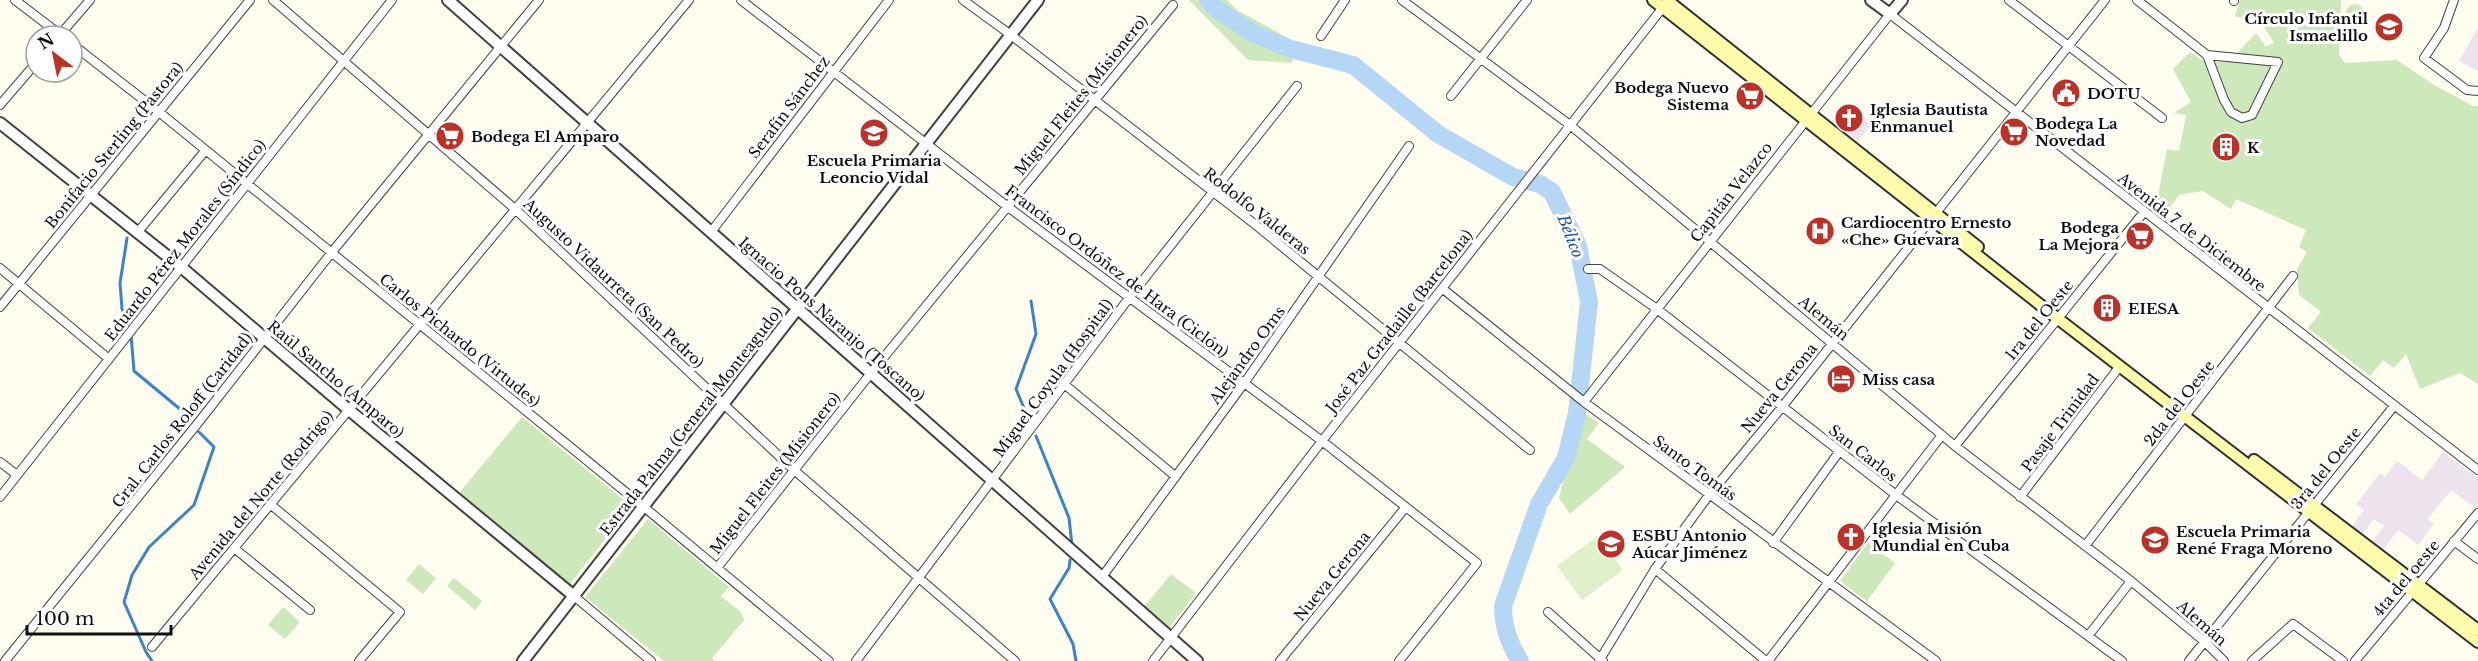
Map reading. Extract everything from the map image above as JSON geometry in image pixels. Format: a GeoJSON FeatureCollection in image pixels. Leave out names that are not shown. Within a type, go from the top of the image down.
{"type":"FeatureCollection","features":[{"type":"Feature","properties":{"kind":"main road"},"geometry":{"type":"LineString","coordinates":[[1653,0],[1667,2],[2059,315],[2415,588],[2478,642]]}},
{"type":"Feature","properties":{"kind":"main road"},"geometry":{"type":"LineString","coordinates":[[2059,315],[2120,366],[2188,414]]}},
{"type":"Feature","properties":{"kind":"main road"},"geometry":{"type":"LineString","coordinates":[[2415,588],[2478,630]]}},
{"type":"Feature","properties":{"kind":"street"},"geometry":{"type":"LineString","coordinates":[[15,0],[45,24]]}},
{"type":"Feature","properties":{"kind":"street"},"geometry":{"type":"LineString","coordinates":[[70,24],[90,0]]}},
{"type":"Feature","properties":{"kind":"street","name":"Bonifacio Sterling (Pastora)"},"geometry":{"type":"LineString","coordinates":[[0,307],[249,0]]}},
{"type":"Feature","properties":{"kind":"street","name":"Augusto Vidaurreta (San Pedro)"},"geometry":{"type":"LineString","coordinates":[[273,0],[515,209],[794,470],[1015,661]]}},
{"type":"Feature","properties":{"kind":"street","name":"Eduardo Pérez Morales (Síndico)"},"geometry":{"type":"LineString","coordinates":[[0,496],[392,0]]}},
{"type":"Feature","properties":{"kind":"street","name":"Ignacio Pons Naranjo (Toscano)"},"geometry":{"type":"LineString","coordinates":[[448,0],[1197,661]]}},
{"type":"Feature","properties":{"kind":"street","name":"Gral. Carlos Roloff (Caridad)"},"geometry":{"type":"LineString","coordinates":[[5,661],[198,423],[332,252],[539,0]]}},
{"type":"Feature","properties":{"kind":"street","name":"Avenida del Norte (Rodrigo)"},"geometry":{"type":"LineString","coordinates":[[152,647],[688,0]]}},
{"type":"Feature","properties":{"kind":"street","name":"Francisco Ordóñez de Hara (Ciclón)"},"geometry":{"type":"LineString","coordinates":[[741,0],[1008,207],[1245,382],[1476,563],[1399,661]]}},
{"type":"Feature","properties":{"kind":"street","name":"Serafín Sánchez"},"geometry":{"type":"LineString","coordinates":[[711,232],[832,71],[889,0]]}},
{"type":"Feature","properties":{"kind":"street","name":"Rodolfo Valderas"},"geometry":{"type":"LineString","coordinates":[[963,0],[1011,34],[1252,222],[1530,450]]}},
{"type":"Feature","properties":{"kind":"street","name":"Estrada Palma (General Monteagudo)"},"geometry":{"type":"LineString","coordinates":[[523,661],[1038,0]]}},
{"type":"Feature","properties":{"kind":"street"},"geometry":{"type":"LineString","coordinates":[[1321,36],[1345,0]]}},
{"type":"Feature","properties":{"kind":"street","name":"Alemán"},"geometry":{"type":"LineString","coordinates":[[1402,0],[1569,125],[1955,446],[2131,581],[2205,642],[2224,661]]}},
{"type":"Feature","properties":{"kind":"street"},"geometry":{"type":"LineString","coordinates":[[1451,96],[1527,0]]}},
{"type":"Feature","properties":{"kind":"street"},"geometry":{"type":"LineString","coordinates":[[1871,0],[1890,14]]}},
{"type":"Feature","properties":{"kind":"street","name":"Capitán Velazco"},"geometry":{"type":"LineString","coordinates":[[1584,402],[1902,0]]}},
{"type":"Feature","properties":{"kind":"street"},"geometry":{"type":"LineString","coordinates":[[2009,0],[2162,118]]}},
{"type":"Feature","properties":{"kind":"street","name":"Nueva Gerona"},"geometry":{"type":"LineString","coordinates":[[1601,660],[1655,569],[1709,495],[1782,407],[2105,0]]}},
{"type":"Feature","properties":{"kind":"street"},"geometry":{"type":"LineString","coordinates":[[2137,0],[2207,55],[2224,100],[2231,111],[2242,118],[2252,115],[2278,62],[2207,55]]}},
{"type":"Feature","properties":{"kind":"street"},"geometry":{"type":"LineString","coordinates":[[2454,0],[2444,28],[2424,58],[2467,90],[2478,91]]}},
{"type":"Feature","properties":{"kind":"street","name":"José Paz Gradaille (Barcelona)"},"geometry":{"type":"LineString","coordinates":[[1153,661],[1322,441],[1667,2]]}},
{"type":"Feature","properties":{"kind":"street","name":"Miguel Fleites (Misionero)"},"geometry":{"type":"LineString","coordinates":[[717,568],[871,373],[1173,5]]}},
{"type":"Feature","properties":{"kind":"street","name":"Avenida 7 de Diciembre"},"geometry":{"type":"LineString","coordinates":[[1890,14],[2478,470]]}},
{"type":"Feature","properties":{"kind":"street","name":"Carlos Pichardo (Virtudes)"},"geometry":{"type":"LineString","coordinates":[[84,53],[332,252],[829,661]]}},
{"type":"Feature","properties":{"kind":"street"},"geometry":{"type":"LineString","coordinates":[[0,105],[24,77]]}},
{"type":"Feature","properties":{"kind":"street","name":"Miguel Coyula (Hospital)"},"geometry":{"type":"LineString","coordinates":[[856,661],[1129,298],[1298,86]]}},
{"type":"Feature","properties":{"kind":"street","name":"Raúl Sancho (Amparo)"},"geometry":{"type":"LineString","coordinates":[[0,123],[90,197],[181,267],[348,410],[651,661]]}},
{"type":"Feature","properties":{"kind":"street","name":"Alejandro Oms"},"geometry":{"type":"LineString","coordinates":[[1102,577],[1320,277],[1409,146]]}},
{"type":"Feature","properties":{"kind":"street"},"geometry":{"type":"LineString","coordinates":[[137,233],[205,151]]}},
{"type":"Feature","properties":{"kind":"street","name":"1ra del Oeste"},"geometry":{"type":"LineString","coordinates":[[1955,446],[2144,212]]}},
{"type":"Feature","properties":{"kind":"street"},"geometry":{"type":"LineString","coordinates":[[0,268],[109,359]]}},
{"type":"Feature","properties":{"kind":"street","name":"San Carlos"},"geometry":{"type":"LineString","coordinates":[[1588,269],[1600,269],[1657,309],[1839,452],[2122,661]]}},
{"type":"Feature","properties":{"kind":"street","name":"2da del Oeste"},"geometry":{"type":"LineString","coordinates":[[2085,546],[2293,276]]}},
{"type":"Feature","properties":{"kind":"street","name":"Santo Tomás"},"geometry":{"type":"LineString","coordinates":[[1443,289],[1563,387],[1936,661]]}},
{"type":"Feature","properties":{"kind":"street","name":"Pasaje Trinidad"},"geometry":{"type":"LineString","coordinates":[[2020,497],[2120,366]]}},
{"type":"Feature","properties":{"kind":"street"},"geometry":{"type":"LineString","coordinates":[[1064,384],[1175,476]]}},
{"type":"Feature","properties":{"kind":"street","name":"3ra del Oeste"},"geometry":{"type":"LineString","coordinates":[[2189,661],[2394,406]]}},
{"type":"Feature","properties":{"kind":"street"},"geometry":{"type":"LineString","coordinates":[[1655,569],[1767,661],[1942,435]]}},
{"type":"Feature","properties":{"kind":"street"},"geometry":{"type":"LineString","coordinates":[[1773,543],[1839,452]]}},
{"type":"Feature","properties":{"kind":"street"},"geometry":{"type":"LineString","coordinates":[[0,462],[16,475]]}},
{"type":"Feature","properties":{"kind":"street"},"geometry":{"type":"LineString","coordinates":[[270,504],[400,612],[359,661]]}},
{"type":"Feature","properties":{"kind":"street","name":"Nueva Gerona"},"geometry":{"type":"LineString","coordinates":[[1280,661],[1405,508]]}},
{"type":"Feature","properties":{"kind":"street","name":"4ta del oeste"},"geometry":{"type":"LineString","coordinates":[[2355,661],[2478,513]]}},
{"type":"Feature","properties":{"kind":"street"},"geometry":{"type":"LineString","coordinates":[[2454,541],[2478,559]]}},
{"type":"Feature","properties":{"kind":"street"},"geometry":{"type":"LineString","coordinates":[[234,548],[309,610]]}},
{"type":"Feature","properties":{"kind":"street"},"geometry":{"type":"LineString","coordinates":[[2088,636],[2131,581]]}},
{"type":"Feature","properties":{"kind":"street"},"geometry":{"type":"LineString","coordinates":[[1548,612],[1601,660]]}},
{"type":"Feature","properties":{"kind":"street"},"geometry":{"type":"LineString","coordinates":[[2252,661],[2293,624],[2343,661]]}},
{"type":"Feature","properties":{"kind":"shaded area"},"geometry":{"type":"Polygon","coordinates":[[[2478,27],[2478,71],[2459,61],[2478,27]]]}},
{"type":"Feature","properties":{"kind":"shaded area"},"geometry":{"type":"Polygon","coordinates":[[[1856,113],[1871,125],[1858,141],[1843,130],[1856,113]]]}},
{"type":"Feature","properties":{"kind":"shaded area"},"geometry":{"type":"Polygon","coordinates":[[[2443,452],[2478,478],[2478,503],[2475,508],[2451,490],[2428,519],[2434,524],[2418,545],[2398,530],[2383,550],[2372,542],[2384,526],[2374,519],[2362,534],[2352,526],[2364,510],[2356,504],[2380,473],[2385,477],[2397,461],[2422,480],[2443,452]]]}},
{"type":"Feature","properties":{"kind":"green space"},"geometry":{"type":"Polygon","coordinates":[[[1189,0],[1227,0],[1237,10],[1303,46],[1291,63],[1248,60],[1189,0]]]}},
{"type":"Feature","properties":{"kind":"green space"},"geometry":{"type":"Polygon","coordinates":[[[2240,0],[2341,0],[2339,55],[2345,63],[2397,60],[2431,83],[2473,106],[2478,106],[2478,384],[2460,373],[2420,389],[2406,354],[2394,368],[2383,360],[2370,376],[2308,328],[2321,312],[2299,295],[2297,269],[2307,252],[2299,247],[2306,230],[2236,199],[2231,209],[2203,191],[2179,195],[2163,217],[2155,211],[2167,149],[2179,151],[2186,115],[2174,113],[2191,102],[2173,69],[2190,52],[2203,61],[2229,62],[2256,33],[2266,47],[2274,42],[2255,14],[2247,20],[2235,16],[2240,0]]]}},
{"type":"Feature","properties":{"kind":"green space"},"geometry":{"type":"Polygon","coordinates":[[[2355,4],[2361,7],[2364,13],[2361,19],[2355,22],[2349,19],[2346,13],[2349,7],[2355,4]]]}},
{"type":"Feature","properties":{"kind":"green space"},"geometry":{"type":"Polygon","coordinates":[[[1580,410],[1599,423],[1587,439],[1625,467],[1570,514],[1559,498],[1580,410]]]}},
{"type":"Feature","properties":{"kind":"green space"},"geometry":{"type":"Polygon","coordinates":[[[522,417],[631,506],[570,584],[459,493],[522,417]]]}},
{"type":"Feature","properties":{"kind":"green space"},"geometry":{"type":"Polygon","coordinates":[[[648,519],[729,587],[721,596],[741,612],[744,620],[712,658],[715,661],[664,661],[585,597],[648,519]]]}},
{"type":"Feature","properties":{"kind":"green space"},"geometry":{"type":"Polygon","coordinates":[[[1598,536],[1623,570],[1582,600],[1557,566],[1598,536]]]}},
{"type":"Feature","properties":{"kind":"green space"},"geometry":{"type":"Polygon","coordinates":[[[1868,543],[1895,563],[1867,601],[1840,581],[1868,543]]]}},
{"type":"Feature","properties":{"kind":"green space"},"geometry":{"type":"Polygon","coordinates":[[[419,564],[436,578],[423,594],[406,580],[419,564]]]}},
{"type":"Feature","properties":{"kind":"green space"},"geometry":{"type":"Polygon","coordinates":[[[1171,574],[1196,593],[1169,628],[1143,608],[1171,574]]]}},
{"type":"Feature","properties":{"kind":"green space"},"geometry":{"type":"Polygon","coordinates":[[[454,578],[482,601],[475,610],[447,586],[454,578]]]}},
{"type":"Feature","properties":{"kind":"green space"},"geometry":{"type":"Polygon","coordinates":[[[283,607],[300,622],[285,639],[268,625],[283,607]]]}},
{"type":"Feature","properties":{"kind":"waterway","name":"Bélico"},"geometry":{"type":"LineString","coordinates":[[1208,0],[1218,10],[1254,34],[1291,49],[1353,65],[1438,134],[1513,177],[1540,184],[1552,192],[1578,246],[1589,302],[1577,413],[1566,458],[1539,504],[1503,606],[1507,635],[1520,661]]}},
{"type":"Feature","properties":{"kind":"waterway"},"geometry":{"type":"LineString","coordinates":[[127,238],[120,283],[122,309],[131,329]]}},
{"type":"Feature","properties":{"kind":"waterway"},"geometry":{"type":"LineString","coordinates":[[1029,420],[1016,389],[1036,334],[1031,301]]}},
{"type":"Feature","properties":{"kind":"waterway"},"geometry":{"type":"LineString","coordinates":[[131,335],[134,371],[186,414]]}},
{"type":"Feature","properties":{"kind":"waterway"},"geometry":{"type":"LineString","coordinates":[[152,661],[124,602],[132,575],[149,547],[194,505],[214,447],[199,432]]}},
{"type":"Feature","properties":{"kind":"waterway"},"geometry":{"type":"LineString","coordinates":[[1036,436],[1069,518],[1072,545]]}},
{"type":"Feature","properties":{"kind":"waterway"},"geometry":{"type":"LineString","coordinates":[[1070,560],[1069,568],[1050,599],[1073,644],[1076,661]]}},
{"type":"Feature","properties":{"kind":"place","name":"Círculo Infantil Ismaelillo"},"geometry":{"type":"Point","coordinates":[2389,27]}},
{"type":"Feature","properties":{"kind":"place","name":"DOTU"},"geometry":{"type":"Point","coordinates":[2066,93]}},
{"type":"Feature","properties":{"kind":"place","name":"Bodega Nuevo Sistema"},"geometry":{"type":"Point","coordinates":[1750,96]}},
{"type":"Feature","properties":{"kind":"place","name":"Iglesia Bautista Enmanuel"},"geometry":{"type":"Point","coordinates":[1849,118]}},
{"type":"Feature","properties":{"kind":"place","name":"Bodega La Novedad"},"geometry":{"type":"Point","coordinates":[2014,132]}},
{"type":"Feature","properties":{"kind":"place","name":"Escuela Primaria Leoncio Vidal"},"geometry":{"type":"Point","coordinates":[874,133]}},
{"type":"Feature","properties":{"kind":"place","name":"Bodega El Amparo"},"geometry":{"type":"Point","coordinates":[450,136]}},
{"type":"Feature","properties":{"kind":"place","name":"K"},"geometry":{"type":"Point","coordinates":[2226,147]}},
{"type":"Feature","properties":{"kind":"place","name":"Cardiocentro Ernesto «Che» Guevara"},"geometry":{"type":"Point","coordinates":[1820,231]}},
{"type":"Feature","properties":{"kind":"place","name":"Bodega La Mejora"},"geometry":{"type":"Point","coordinates":[2140,236]}},
{"type":"Feature","properties":{"kind":"place","name":"EIESA"},"geometry":{"type":"Point","coordinates":[2107,308]}},
{"type":"Feature","properties":{"kind":"place","name":"Miss casa"},"geometry":{"type":"Point","coordinates":[1841,379]}},
{"type":"Feature","properties":{"kind":"place","name":"Iglesia Misión Mundial en Cuba"},"geometry":{"type":"Point","coordinates":[1851,537]}},
{"type":"Feature","properties":{"kind":"place","name":"Escuela Primaria René Fraga Moreno"},"geometry":{"type":"Point","coordinates":[2155,540]}},
{"type":"Feature","properties":{"kind":"place","name":"ESBU Antonio Aúcar Jiménez"},"geometry":{"type":"Point","coordinates":[1611,544]}}]}
